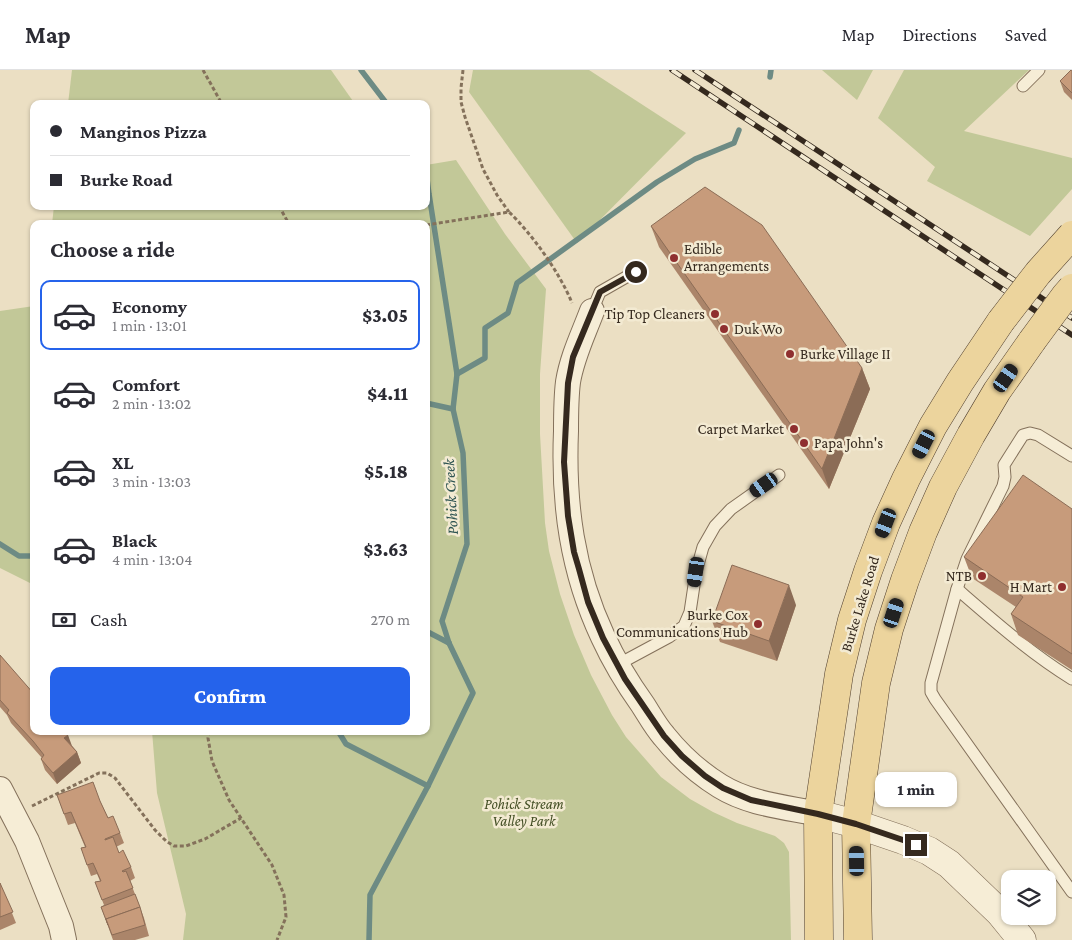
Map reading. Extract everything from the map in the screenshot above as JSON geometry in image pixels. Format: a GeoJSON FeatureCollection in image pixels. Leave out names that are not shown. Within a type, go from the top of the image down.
{"type":"FeatureCollection","features":[{"type":"Feature","properties":{"kind":"main road","name":"Burke Lake Road"},"geometry":{"type":"LineString","coordinates":[[820,940],[818,814],[839,674],[852,620],[871,563],[886,523],[933,426],[960,382],[1002,321],[1038,274],[1072,235]]}},
{"type":"Feature","properties":{"kind":"main road"},"geometry":{"type":"LineString","coordinates":[[858,940],[856,824],[876,683],[889,629],[905,580],[943,487],[971,435],[997,391],[1072,288]]}},
{"type":"Feature","properties":{"kind":"street"},"geometry":{"type":"LineString","coordinates":[[592,312],[573,357],[568,383],[564,462],[568,516],[574,552],[588,602],[603,638],[625,679],[664,736],[682,756],[705,776],[723,788],[751,800],[856,824],[903,840],[928,851],[949,864],[1000,913],[1022,940]]}},
{"type":"Feature","properties":{"kind":"street"},"geometry":{"type":"LineString","coordinates":[[0,789],[27,841],[61,926],[64,940]]}},
{"type":"Feature","properties":{"kind":"lane"},"geometry":{"type":"LineString","coordinates":[[1023,86],[1040,70]]}},
{"type":"Feature","properties":{"kind":"lane"},"geometry":{"type":"LineString","coordinates":[[592,312],[600,292],[636,272]]}},
{"type":"Feature","properties":{"kind":"lane"},"geometry":{"type":"LineString","coordinates":[[1072,456],[1038,435],[1030,433],[1023,435],[1004,465],[1005,477],[1003,486],[967,559],[931,683],[934,699],[1072,892]]}},
{"type":"Feature","properties":{"kind":"lane"},"geometry":{"type":"LineString","coordinates":[[618,665],[669,637],[684,626],[690,612],[696,572],[703,547],[715,526],[731,508],[779,475]]}},
{"type":"Feature","properties":{"kind":"lane"},"geometry":{"type":"LineString","coordinates":[[957,589],[1009,634],[1050,666],[1072,679]]}},
{"type":"Feature","properties":{"kind":"path"},"geometry":{"type":"LineString","coordinates":[[203,70],[220,100]]}},
{"type":"Feature","properties":{"kind":"path"},"geometry":{"type":"LineString","coordinates":[[463,70],[461,88],[465,117],[483,169],[497,195],[539,247],[557,274]]}},
{"type":"Feature","properties":{"kind":"path"},"geometry":{"type":"LineString","coordinates":[[430,224],[509,212]]}},
{"type":"Feature","properties":{"kind":"path"},"geometry":{"type":"LineString","coordinates":[[208,735],[212,761],[229,800],[272,865],[284,895],[286,917],[278,940]]}},
{"type":"Feature","properties":{"kind":"path"},"geometry":{"type":"LineString","coordinates":[[39,802],[100,773],[108,773],[114,778],[154,830],[174,846],[186,846],[205,839],[241,818]]}},
{"type":"Feature","properties":{"kind":"green space"},"geometry":{"type":"Polygon","coordinates":[[[72,70],[331,70],[352,100],[68,100],[72,70]]]}},
{"type":"Feature","properties":{"kind":"green space"},"geometry":{"type":"Polygon","coordinates":[[[473,70],[589,70],[686,133],[577,243],[469,92],[473,70]]]}},
{"type":"Feature","properties":{"kind":"green space"},"geometry":{"type":"Polygon","coordinates":[[[822,70],[873,70],[857,100],[822,70]]]}},
{"type":"Feature","properties":{"kind":"green space"},"geometry":{"type":"Polygon","coordinates":[[[904,70],[1029,70],[964,131],[1072,158],[1072,189],[1030,236],[927,181],[935,167],[878,118],[904,70]]]}},
{"type":"Feature","properties":{"kind":"green space","name":"Pohick Stream Valley Park"},"geometry":{"type":"Polygon","coordinates":[[[456,160],[505,234],[546,289],[540,374],[540,434],[545,523],[549,551],[560,594],[574,635],[591,675],[626,737],[661,777],[690,799],[713,812],[737,823],[775,836],[784,843],[789,852],[791,940],[183,940],[186,914],[157,793],[152,735],[430,735],[430,220],[52,220],[54,210],[430,210],[430,164],[456,160]]]}},
{"type":"Feature","properties":{"kind":"green space"},"geometry":{"type":"Polygon","coordinates":[[[30,307],[30,583],[0,568],[0,311],[30,307]]]}},
{"type":"Feature","properties":{"kind":"building"},"geometry":{"type":"Polygon","coordinates":[[[1072,70],[1072,93],[1060,81],[1072,70]]]}},
{"type":"Feature","properties":{"kind":"building","name":"Burke Village II"},"geometry":{"type":"Polygon","coordinates":[[[705,187],[762,225],[862,368],[822,469],[651,226],[705,187]]]}},
{"type":"Feature","properties":{"kind":"building"},"geometry":{"type":"Polygon","coordinates":[[[1023,475],[1072,509],[1072,654],[1011,614],[1023,597],[964,557],[1023,475]]]}},
{"type":"Feature","properties":{"kind":"building"},"geometry":{"type":"Polygon","coordinates":[[[732,565],[789,585],[769,641],[712,621],[732,565]]]}},
{"type":"Feature","properties":{"kind":"building"},"geometry":{"type":"Polygon","coordinates":[[[0,655],[30,689],[30,735],[68,735],[64,738],[77,752],[53,773],[41,759],[44,755],[7,713],[9,710],[0,700],[0,655]]]}},
{"type":"Feature","properties":{"kind":"building"},"geometry":{"type":"Polygon","coordinates":[[[93,782],[108,818],[113,816],[120,833],[105,840],[113,837],[119,853],[123,850],[131,867],[122,871],[126,871],[133,888],[102,900],[95,882],[101,881],[93,863],[87,865],[81,848],[86,847],[71,812],[64,814],[57,795],[93,782]]]}},
{"type":"Feature","properties":{"kind":"building"},"geometry":{"type":"Polygon","coordinates":[[[0,883],[13,912],[0,917],[0,883]]]}},
{"type":"Feature","properties":{"kind":"building"},"geometry":{"type":"Polygon","coordinates":[[[135,894],[140,907],[106,919],[108,925],[101,907],[135,894]]]}},
{"type":"Feature","properties":{"kind":"building"},"geometry":{"type":"Polygon","coordinates":[[[140,907],[145,925],[112,935],[106,919],[140,907]]]}},
{"type":"Feature","properties":{"kind":"waterway","name":"Pohick Creek"},"geometry":{"type":"LineString","coordinates":[[361,70],[384,100]]}},
{"type":"Feature","properties":{"kind":"waterway"},"geometry":{"type":"LineString","coordinates":[[770,77],[771,70]]}},
{"type":"Feature","properties":{"kind":"waterway"},"geometry":{"type":"LineString","coordinates":[[457,374],[485,358],[485,328],[508,313],[517,283],[657,182],[695,159],[734,143],[739,130]]}},
{"type":"Feature","properties":{"kind":"waterway","name":"Pohick Creek"},"geometry":{"type":"LineString","coordinates":[[369,940],[370,895],[428,786],[473,693],[449,643],[442,621],[467,544],[463,453],[453,409],[457,374],[430,200]]}},
{"type":"Feature","properties":{"kind":"waterway"},"geometry":{"type":"LineString","coordinates":[[430,404],[453,409]]}},
{"type":"Feature","properties":{"kind":"waterway"},"geometry":{"type":"LineString","coordinates":[[0,544],[19,556],[30,556]]}},
{"type":"Feature","properties":{"kind":"waterway"},"geometry":{"type":"LineString","coordinates":[[430,633],[449,643]]}},
{"type":"Feature","properties":{"kind":"waterway"},"geometry":{"type":"LineString","coordinates":[[340,735],[346,744],[428,786]]}},
{"type":"Feature","properties":{"kind":"railway"},"geometry":{"type":"LineString","coordinates":[[672,70],[1072,335]]}},
{"type":"Feature","properties":{"kind":"railway"},"geometry":{"type":"LineString","coordinates":[[695,70],[1072,318]]}},
{"type":"Feature","properties":{"kind":"place","name":"Edible Arrangements"},"geometry":{"type":"Point","coordinates":[674,258]}},
{"type":"Feature","properties":{"kind":"place","name":"Tip Top Cleaners"},"geometry":{"type":"Point","coordinates":[715,314]}},
{"type":"Feature","properties":{"kind":"place","name":"Duk Wo"},"geometry":{"type":"Point","coordinates":[724,329]}},
{"type":"Feature","properties":{"kind":"place","name":"Burke Village II"},"geometry":{"type":"Point","coordinates":[790,354]}},
{"type":"Feature","properties":{"kind":"place","name":"Carpet Market"},"geometry":{"type":"Point","coordinates":[794,429]}},
{"type":"Feature","properties":{"kind":"place","name":"Papa John's"},"geometry":{"type":"Point","coordinates":[804,443]}},
{"type":"Feature","properties":{"kind":"place","name":"NTB"},"geometry":{"type":"Point","coordinates":[982,576]}},
{"type":"Feature","properties":{"kind":"place","name":"H Mart"},"geometry":{"type":"Point","coordinates":[1062,587]}},
{"type":"Feature","properties":{"kind":"place","name":"Burke Cox Communications Hub"},"geometry":{"type":"Point","coordinates":[758,624]}},
{"type":"Feature","properties":{"kind":"route"},"geometry":{"type":"LineString","coordinates":[[636,272],[600,292],[573,357],[568,383],[564,462],[568,516],[574,552],[588,602],[603,638],[625,679],[664,736],[682,756],[705,776],[723,788],[751,800],[856,824],[916,845]]}}]}
